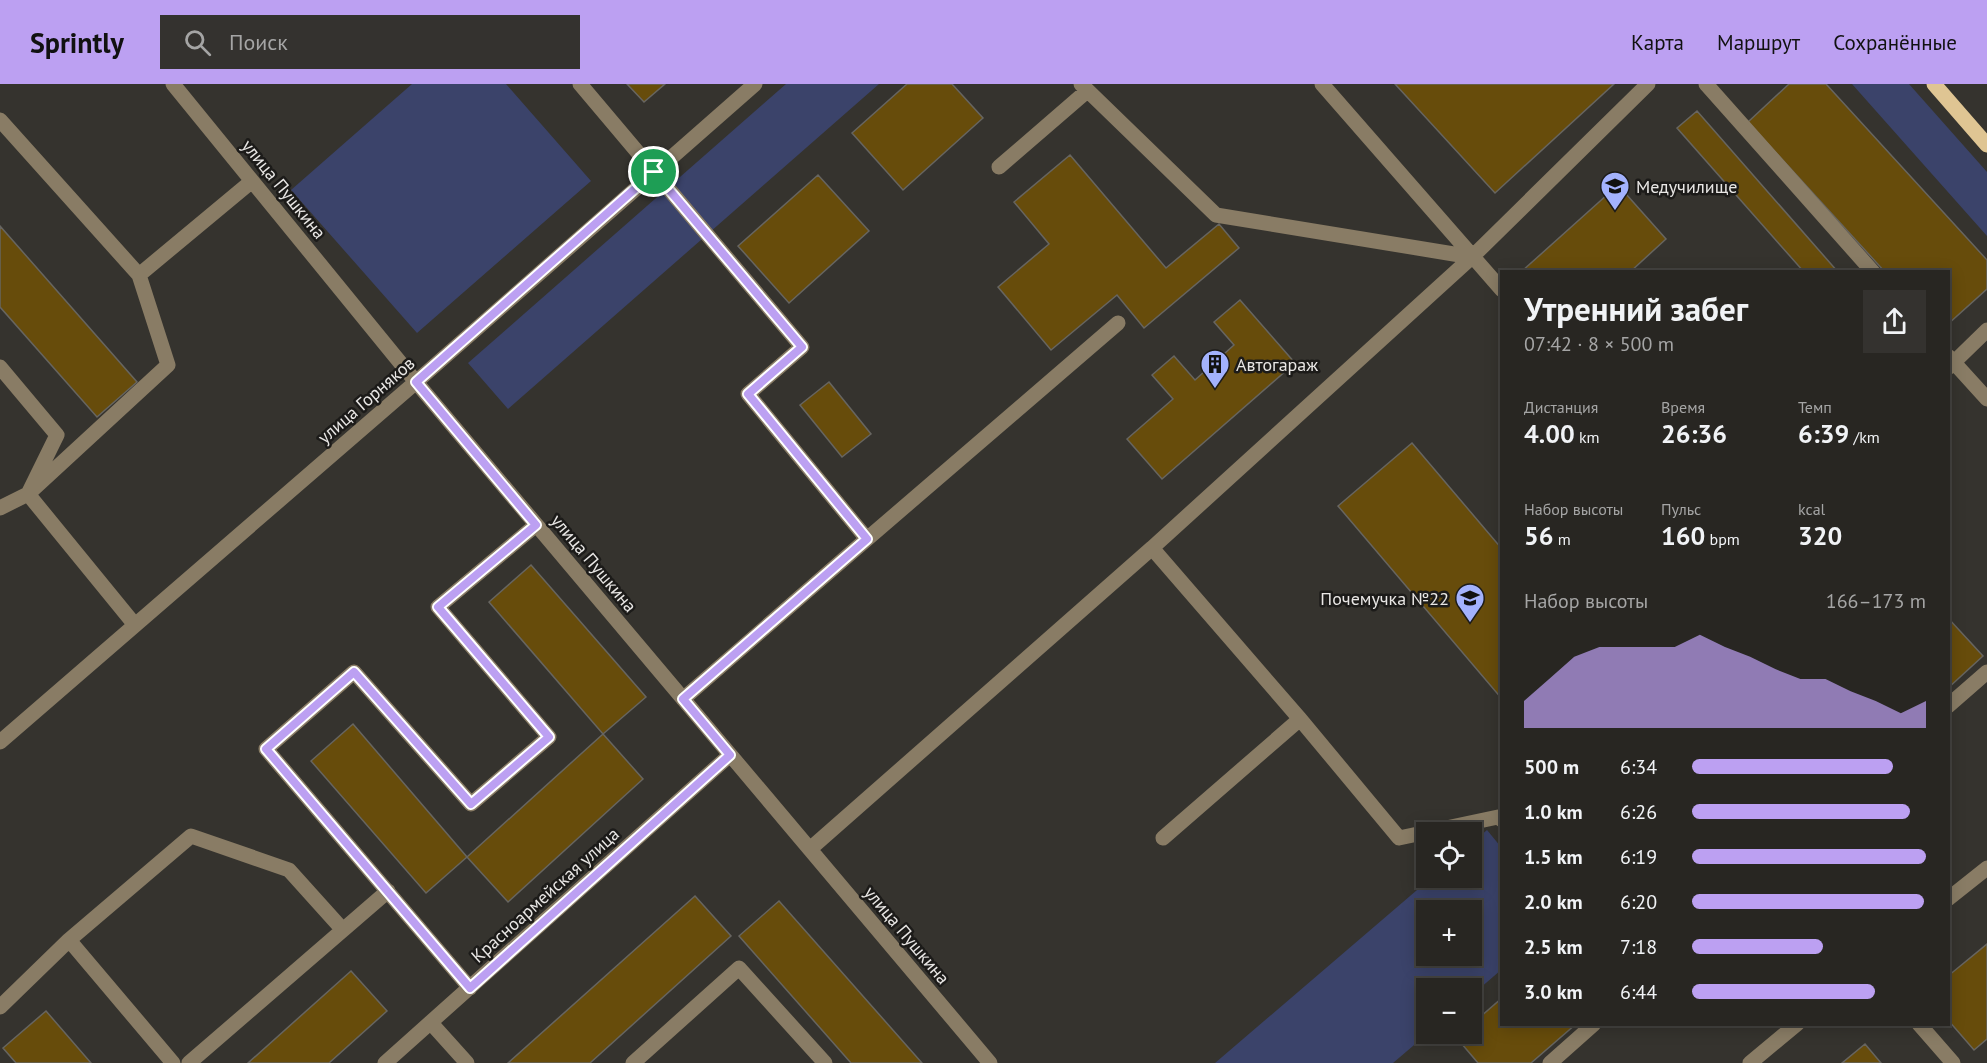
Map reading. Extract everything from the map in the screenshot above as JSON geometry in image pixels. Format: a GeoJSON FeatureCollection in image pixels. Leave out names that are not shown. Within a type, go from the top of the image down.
{"type":"FeatureCollection","features":[{"type":"Feature","properties":{"kind":"main road"},"geometry":{"type":"LineString","coordinates":[[1934,84],[1987,145]]}},
{"type":"Feature","properties":{"kind":"street","name":"улица Пушкина"},"geometry":{"type":"LineString","coordinates":[[173,84],[416,382],[990,1063]]}},
{"type":"Feature","properties":{"kind":"street"},"geometry":{"type":"LineString","coordinates":[[580,84],[802,347],[748,394],[867,539]]}},
{"type":"Feature","properties":{"kind":"street","name":"улица Горняков"},"geometry":{"type":"LineString","coordinates":[[0,742],[416,382],[755,84]]}},
{"type":"Feature","properties":{"kind":"street"},"geometry":{"type":"LineString","coordinates":[[1322,84],[1500,288]]}},
{"type":"Feature","properties":{"kind":"street"},"geometry":{"type":"LineString","coordinates":[[810,849],[1152,548],[1472,258],[1648,84]]}},
{"type":"Feature","properties":{"kind":"street"},"geometry":{"type":"LineString","coordinates":[[1706,84],[1872,270]]}},
{"type":"Feature","properties":{"kind":"street"},"geometry":{"type":"LineString","coordinates":[[999,167],[1084,88],[1216,216],[1472,258]]}},
{"type":"Feature","properties":{"kind":"street"},"geometry":{"type":"LineString","coordinates":[[0,120],[139,275],[168,365],[27,494],[0,508]]}},
{"type":"Feature","properties":{"kind":"street"},"geometry":{"type":"LineString","coordinates":[[139,275],[252,181]]}},
{"type":"Feature","properties":{"kind":"street"},"geometry":{"type":"LineString","coordinates":[[683,699],[1118,323]]}},
{"type":"Feature","properties":{"kind":"street"},"geometry":{"type":"LineString","coordinates":[[1987,330],[1950,362],[1987,399]]}},
{"type":"Feature","properties":{"kind":"street"},"geometry":{"type":"LineString","coordinates":[[0,367],[57,435],[27,494]]}},
{"type":"Feature","properties":{"kind":"street"},"geometry":{"type":"LineString","coordinates":[[27,494],[135,626]]}},
{"type":"Feature","properties":{"kind":"street"},"geometry":{"type":"LineString","coordinates":[[470,988],[266,749],[354,672],[471,804],[549,737],[438,607],[536,525]]}},
{"type":"Feature","properties":{"kind":"street"},"geometry":{"type":"LineString","coordinates":[[1152,548],[1399,838],[1498,816],[1500,818]]}},
{"type":"Feature","properties":{"kind":"street"},"geometry":{"type":"LineString","coordinates":[[1950,704],[1987,672]]}},
{"type":"Feature","properties":{"kind":"street"},"geometry":{"type":"LineString","coordinates":[[1163,838],[1300,719]]}},
{"type":"Feature","properties":{"kind":"street","name":"Красноармейская улица"},"geometry":{"type":"LineString","coordinates":[[385,1063],[730,755]]}},
{"type":"Feature","properties":{"kind":"street"},"geometry":{"type":"LineString","coordinates":[[0,1007],[69,940],[191,836],[289,870],[343,930]]}},
{"type":"Feature","properties":{"kind":"street"},"geometry":{"type":"LineString","coordinates":[[1950,897],[1987,868]]}},
{"type":"Feature","properties":{"kind":"street"},"geometry":{"type":"LineString","coordinates":[[189,1063],[388,891]]}},
{"type":"Feature","properties":{"kind":"street"},"geometry":{"type":"LineString","coordinates":[[69,940],[173,1063]]}},
{"type":"Feature","properties":{"kind":"street"},"geometry":{"type":"LineString","coordinates":[[633,1063],[739,968],[825,1063]]}},
{"type":"Feature","properties":{"kind":"street"},"geometry":{"type":"LineString","coordinates":[[430,1023],[467,1063]]}},
{"type":"Feature","properties":{"kind":"street"},"geometry":{"type":"LineString","coordinates":[[1550,1063],[1592,1026]]}},
{"type":"Feature","properties":{"kind":"street"},"geometry":{"type":"LineString","coordinates":[[1750,1063],[1795,1026]]}},
{"type":"Feature","properties":{"kind":"street"},"geometry":{"type":"LineString","coordinates":[[1921,1026],[1953,1063]]}},
{"type":"Feature","properties":{"kind":"shaded area"},"geometry":{"type":"Polygon","coordinates":[[[412,84],[506,84],[591,181],[417,333],[291,190],[412,84]]]}},
{"type":"Feature","properties":{"kind":"shaded area"},"geometry":{"type":"Polygon","coordinates":[[[786,84],[879,84],[508,409],[468,363],[786,84]]]}},
{"type":"Feature","properties":{"kind":"shaded area"},"geometry":{"type":"Polygon","coordinates":[[[1852,84],[1909,84],[1987,172],[1987,236],[1852,84]]]}},
{"type":"Feature","properties":{"kind":"shaded area"},"geometry":{"type":"Polygon","coordinates":[[[1487,830],[1500,846],[1500,971],[1482,986],[1482,978],[1416,978],[1416,1043],[1393,1063],[1215,1063],[1419,888],[1482,888],[1482,834],[1487,830]]]}},
{"type":"Feature","properties":{"kind":"building"},"geometry":{"type":"Polygon","coordinates":[[[627,84],[665,84],[644,102],[627,84]]]}},
{"type":"Feature","properties":{"kind":"building"},"geometry":{"type":"Polygon","coordinates":[[[907,84],[952,84],[983,118],[903,190],[852,133],[907,84]]]}},
{"type":"Feature","properties":{"kind":"building"},"geometry":{"type":"Polygon","coordinates":[[[1395,84],[1614,84],[1495,193],[1395,84]]]}},
{"type":"Feature","properties":{"kind":"building"},"geometry":{"type":"Polygon","coordinates":[[[1789,84],[1826,84],[1987,260],[1987,289],[1950,322],[1950,270],[1883,270],[1748,122],[1789,84]]]}},
{"type":"Feature","properties":{"kind":"building"},"geometry":{"type":"Polygon","coordinates":[[[1697,111],[1836,270],[1802,270],[1677,128],[1697,111]]]}},
{"type":"Feature","properties":{"kind":"building"},"geometry":{"type":"Polygon","coordinates":[[[1070,155],[1166,268],[1219,224],[1239,248],[1144,328],[1117,295],[1051,350],[998,287],[1049,244],[1014,202],[1070,155]]]}},
{"type":"Feature","properties":{"kind":"building"},"geometry":{"type":"Polygon","coordinates":[[[818,175],[869,231],[789,303],[738,246],[818,175]]]}},
{"type":"Feature","properties":{"kind":"building","name":"Медучилище"},"geometry":{"type":"Polygon","coordinates":[[[1618,185],[1666,239],[1632,270],[1523,270],[1618,185]]]}},
{"type":"Feature","properties":{"kind":"building"},"geometry":{"type":"Polygon","coordinates":[[[0,226],[137,382],[97,417],[0,307],[0,226]]]}},
{"type":"Feature","properties":{"kind":"building","name":"Автогараж"},"geometry":{"type":"Polygon","coordinates":[[[1240,300],[1295,363],[1162,479],[1127,439],[1173,399],[1152,375],[1174,356],[1195,380],[1234,345],[1214,322],[1240,300]]]}},
{"type":"Feature","properties":{"kind":"building"},"geometry":{"type":"Polygon","coordinates":[[[829,382],[871,434],[842,457],[800,405],[829,382]]]}},
{"type":"Feature","properties":{"kind":"building","name":"Почемучка №22"},"geometry":{"type":"Polygon","coordinates":[[[1412,443],[1500,547],[1500,697],[1338,506],[1412,443]]]}},
{"type":"Feature","properties":{"kind":"building"},"geometry":{"type":"Polygon","coordinates":[[[531,565],[646,697],[603,734],[489,602],[531,565]]]}},
{"type":"Feature","properties":{"kind":"building"},"geometry":{"type":"Polygon","coordinates":[[[1950,620],[1983,656],[1950,686],[1950,620]]]}},
{"type":"Feature","properties":{"kind":"building"},"geometry":{"type":"Polygon","coordinates":[[[353,724],[467,857],[426,893],[311,761],[353,724]]]}},
{"type":"Feature","properties":{"kind":"building"},"geometry":{"type":"Polygon","coordinates":[[[603,734],[643,779],[508,902],[467,857],[603,734]]]}},
{"type":"Feature","properties":{"kind":"building"},"geometry":{"type":"Polygon","coordinates":[[[695,896],[731,936],[590,1063],[508,1063],[695,896]]]}},
{"type":"Feature","properties":{"kind":"building"},"geometry":{"type":"Polygon","coordinates":[[[779,901],[922,1063],[851,1063],[739,936],[779,901]]]}},
{"type":"Feature","properties":{"kind":"building"},"geometry":{"type":"Polygon","coordinates":[[[1987,944],[1987,1039],[1974,1050],[1950,1022],[1950,974],[1987,944]]]}},
{"type":"Feature","properties":{"kind":"building"},"geometry":{"type":"Polygon","coordinates":[[[351,971],[387,1011],[329,1063],[248,1063],[351,971]]]}},
{"type":"Feature","properties":{"kind":"building"},"geometry":{"type":"Polygon","coordinates":[[[1500,1000],[1500,1026],[1574,1026],[1531,1063],[1478,1063],[1462,1044],[1482,1044],[1482,1015],[1500,1000]]]}},
{"type":"Feature","properties":{"kind":"building"},"geometry":{"type":"Polygon","coordinates":[[[46,1011],[91,1063],[16,1063],[3,1048],[46,1011]]]}},
{"type":"Feature","properties":{"kind":"building"},"geometry":{"type":"Polygon","coordinates":[[[1865,1044],[1881,1063],[1842,1063],[1865,1044]]]}},
{"type":"Feature","properties":{"kind":"place","name":"Медучилище"},"geometry":{"type":"Point","coordinates":[1615,212]}},
{"type":"Feature","properties":{"kind":"place","name":"Автогараж"},"geometry":{"type":"Point","coordinates":[1215,390]}},
{"type":"Feature","properties":{"kind":"place","name":"Почемучка №22"},"geometry":{"type":"Point","coordinates":[1470,624]}},
{"type":"Feature","properties":{"kind":"route"},"geometry":{"type":"LineString","coordinates":[[654,172],[802,347],[748,394],[867,539],[683,699],[730,755],[470,988],[266,749],[354,672],[471,804],[549,737],[438,607],[536,525],[416,382],[654,172]]}}]}
